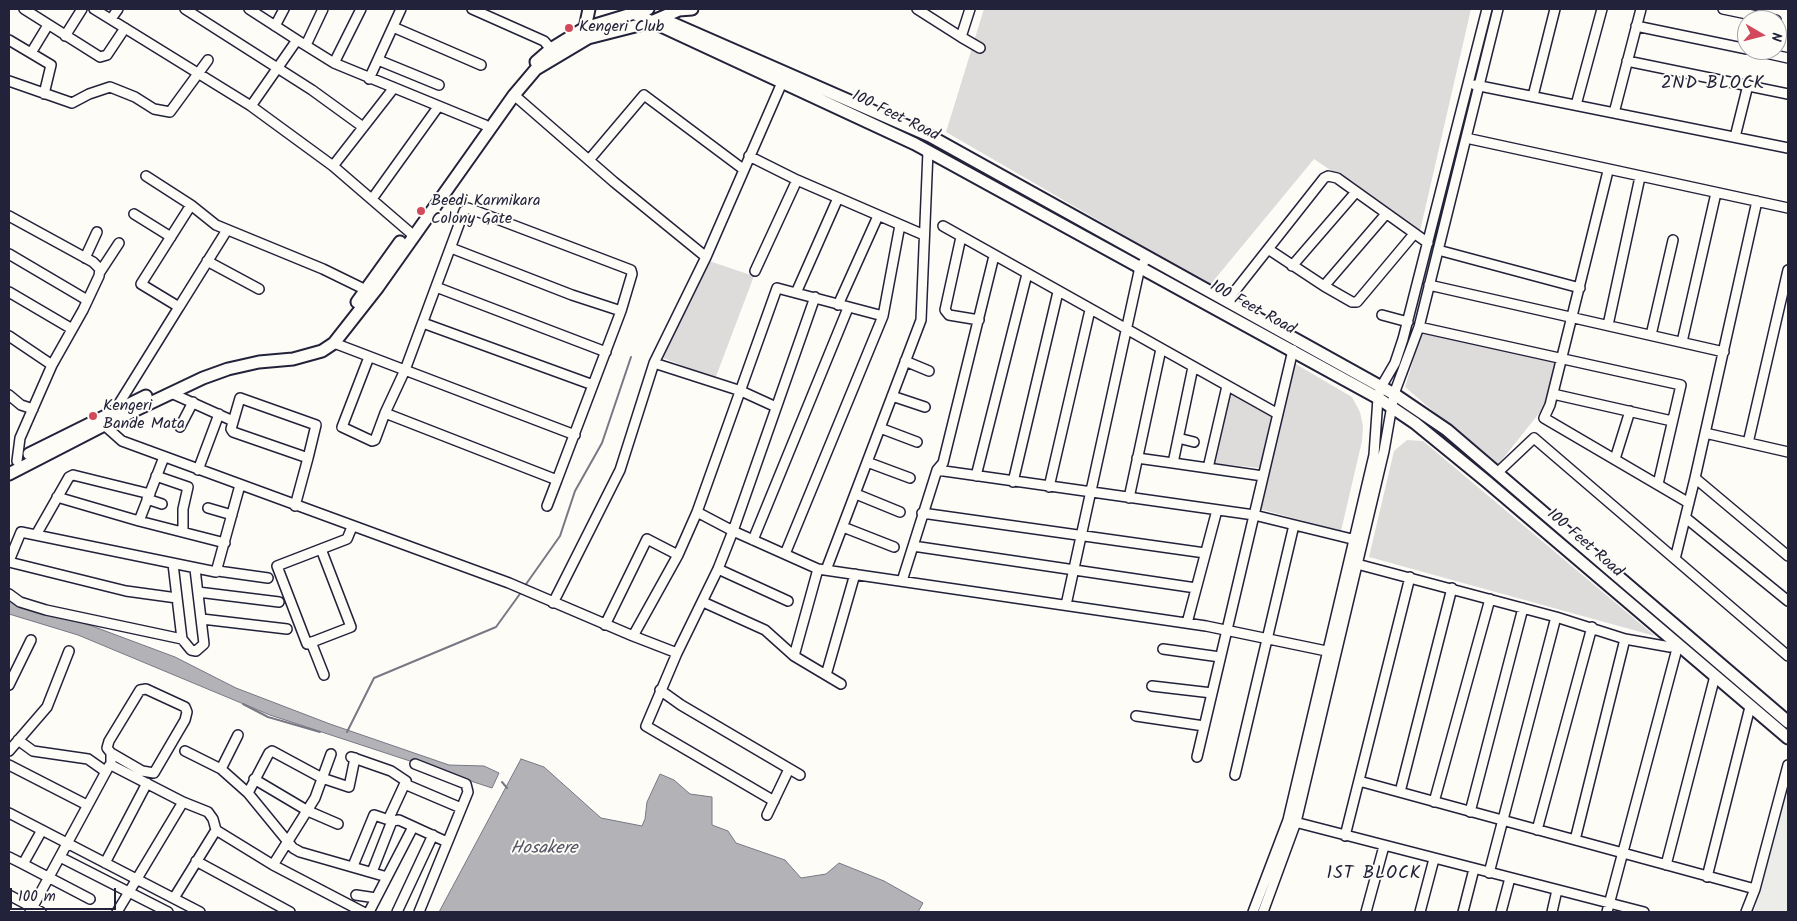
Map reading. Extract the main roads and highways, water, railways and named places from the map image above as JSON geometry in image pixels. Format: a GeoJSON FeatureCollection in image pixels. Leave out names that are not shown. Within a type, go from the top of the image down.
{"type":"FeatureCollection","features":[{"type":"Feature","properties":{"kind":"main road"},"geometry":{"type":"LineString","coordinates":[[586,33],[589,9]]}},
{"type":"Feature","properties":{"kind":"main road"},"geometry":{"type":"LineString","coordinates":[[13,463],[118,409],[222,364],[314,346],[328,338],[411,233],[514,94],[536,69],[586,33],[656,20],[680,10],[692,9]]}},
{"type":"Feature","properties":{"kind":"main road"},"geometry":{"type":"LineString","coordinates":[[9,474],[104,425],[171,393],[228,369],[293,359],[322,351],[334,343],[378,287],[411,233],[509,90],[532,65],[551,49],[641,10]]}},
{"type":"Feature","properties":{"kind":"main road","name":"100 Feet Road"},"geometry":{"type":"LineString","coordinates":[[641,10],[656,20],[785,77],[930,136],[1226,301],[1379,393],[1392,408],[1415,423],[1486,481],[1788,738]]}},
{"type":"Feature","properties":{"kind":"main road","name":"100 Feet Road"},"geometry":{"type":"LineString","coordinates":[[785,77],[928,151],[1293,350],[1379,393],[1394,394],[1448,430],[1788,722]]}},
{"type":"Feature","properties":{"kind":"water"},"geometry":{"type":"Polygon","coordinates":[[[9,596],[45,612],[92,626],[175,657],[236,688],[330,724],[449,765],[484,766],[499,773],[492,788],[270,715],[78,635],[9,614],[9,596]]]}},
{"type":"Feature","properties":{"kind":"water","name":"Hosakere"},"geometry":{"type":"Polygon","coordinates":[[[521,759],[544,767],[601,818],[642,826],[645,819],[647,802],[660,774],[674,780],[690,794],[712,797],[712,825],[728,831],[736,843],[785,860],[801,878],[826,874],[839,863],[884,881],[923,903],[918,912],[439,912],[521,759]]]}},
{"type":"Feature","properties":{"kind":"waterway"},"geometry":{"type":"LineString","coordinates":[[524,587],[560,536],[575,491],[602,443],[631,357]]}},
{"type":"Feature","properties":{"kind":"waterway"},"geometry":{"type":"LineString","coordinates":[[347,732],[374,678],[496,627],[522,591]]}},
{"type":"Feature","properties":{"kind":"waterway"},"geometry":{"type":"LineString","coordinates":[[243,704],[268,717],[320,732]]}},
{"type":"Feature","properties":{"kind":"waterway"},"geometry":{"type":"LineString","coordinates":[[502,782],[507,788]]}},
{"type":"Feature","properties":{"kind":"place","name":"Kengeri Club"},"geometry":{"type":"Point","coordinates":[569,28]}},
{"type":"Feature","properties":{"kind":"place","name":"Beedi Karmikara Colony Gate"},"geometry":{"type":"Point","coordinates":[421,211]}},
{"type":"Feature","properties":{"kind":"place","name":"Kengeri Bande Mata"},"geometry":{"type":"Point","coordinates":[93,416]}},
{"type":"Feature","properties":{"kind":"district","name":"2ND BLOCK"},"geometry":{"type":"Point","coordinates":[1713,85]}},
{"type":"Feature","properties":{"kind":"district","name":"1ST BLOCK"},"geometry":{"type":"Point","coordinates":[1374,875]}}]}
